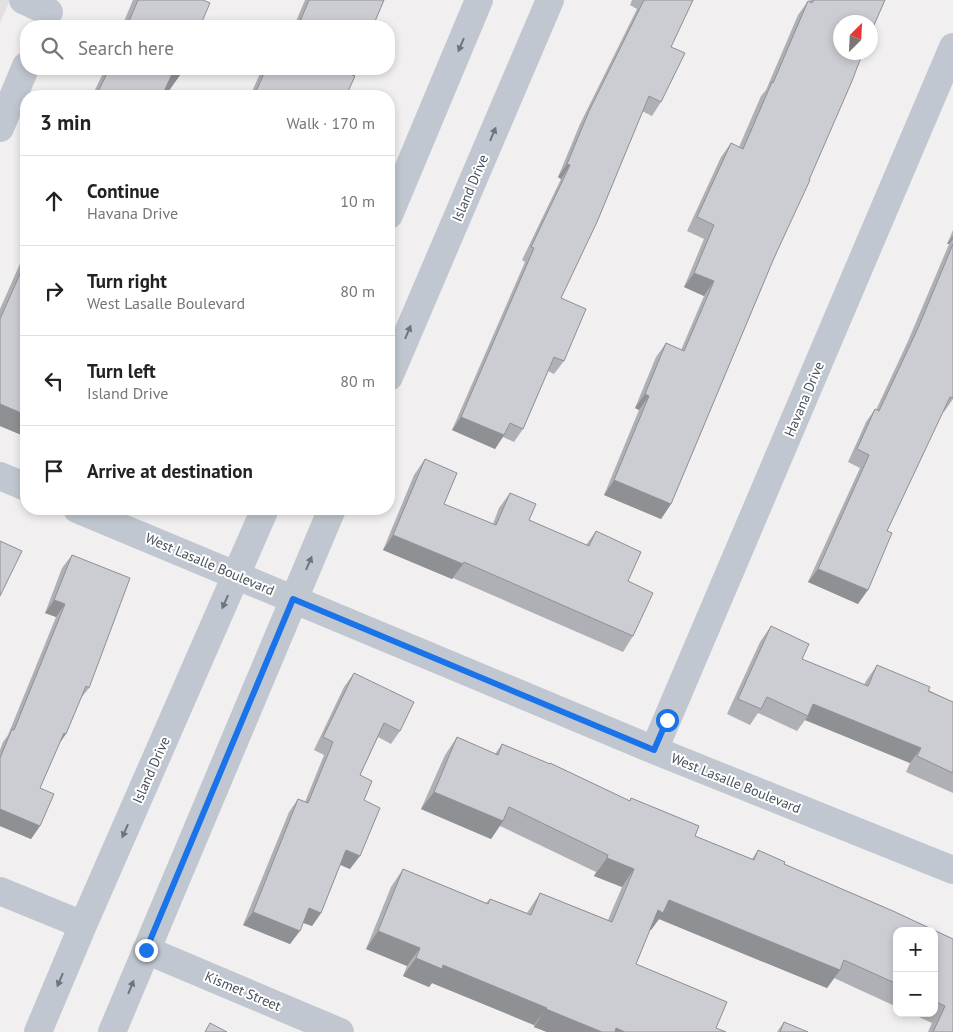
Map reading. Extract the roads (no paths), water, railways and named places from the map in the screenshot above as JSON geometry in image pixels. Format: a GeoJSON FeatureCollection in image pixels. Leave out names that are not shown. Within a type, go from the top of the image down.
{"type":"FeatureCollection","features":[{"type":"Feature","properties":{"kind":"street"},"geometry":{"type":"LineString","coordinates":[[23,0],[49,13]]}},
{"type":"Feature","properties":{"kind":"street"},"geometry":{"type":"LineString","coordinates":[[395,201],[480,0]]}},
{"type":"Feature","properties":{"kind":"street","name":"Island Drive"},"geometry":{"type":"LineString","coordinates":[[395,362],[550,0]]}},
{"type":"Feature","properties":{"kind":"street","name":"Havana Drive"},"geometry":{"type":"LineString","coordinates":[[654,750],[953,48]]}},
{"type":"Feature","properties":{"kind":"street"},"geometry":{"type":"LineString","coordinates":[[0,128],[22,75]]}},
{"type":"Feature","properties":{"kind":"street"},"geometry":{"type":"LineString","coordinates":[[0,476],[20,484]]}},
{"type":"Feature","properties":{"kind":"street","name":"West Lasalle Boulevard"},"geometry":{"type":"LineString","coordinates":[[92,515],[654,750],[953,870]]}},
{"type":"Feature","properties":{"kind":"street","name":"Island Drive"},"geometry":{"type":"LineString","coordinates":[[38,1032],[262,515]]}},
{"type":"Feature","properties":{"kind":"street"},"geometry":{"type":"LineString","coordinates":[[112,1032],[329,515]]}},
{"type":"Feature","properties":{"kind":"street"},"geometry":{"type":"LineString","coordinates":[[0,891],[83,925]]}},
{"type":"Feature","properties":{"kind":"street","name":"Kismet Street"},"geometry":{"type":"LineString","coordinates":[[146,950],[340,1032]]}}]}
